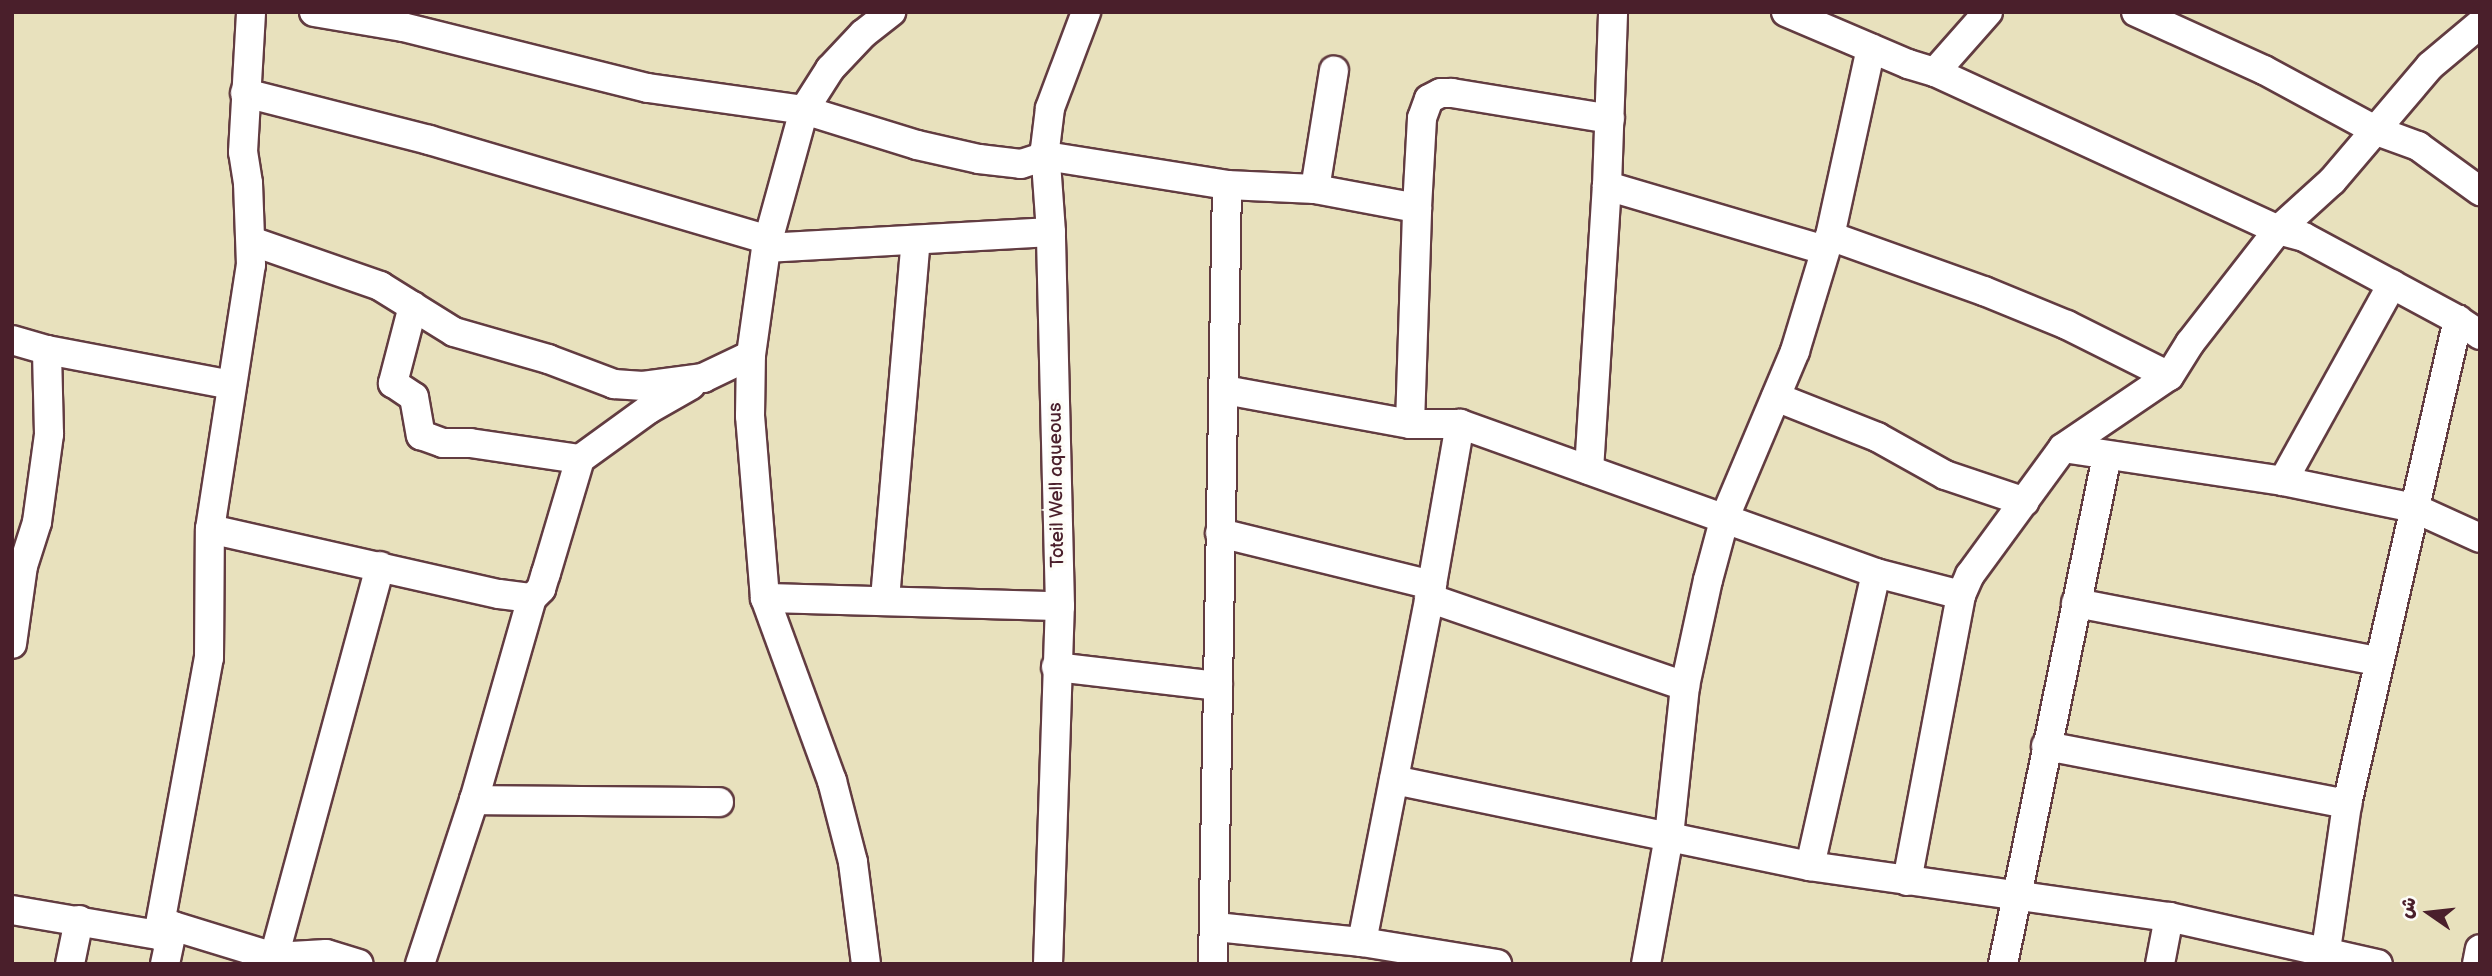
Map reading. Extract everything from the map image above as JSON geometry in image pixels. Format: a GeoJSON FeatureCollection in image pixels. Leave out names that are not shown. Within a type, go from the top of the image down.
{"type":"FeatureCollection","features":[{"type":"Feature","properties":{"kind":"street"},"geometry":{"type":"LineString","coordinates":[[165,964],[166,931],[209,658],[210,529],[251,241],[243,152],[251,12]]}},
{"type":"Feature","properties":{"kind":"street"},"geometry":{"type":"LineString","coordinates":[[314,12],[403,27],[648,88],[804,110],[917,145],[979,159],[1021,164],[1046,156],[1227,185],[1315,190],[1417,208]]}},
{"type":"Feature","properties":{"kind":"street","name":"Toteil Well aqueous"},"geometry":{"type":"LineString","coordinates":[[1048,964],[1060,606],[1051,232],[1046,156],[1050,108],[1086,12]]}},
{"type":"Feature","properties":{"kind":"street"},"geometry":{"type":"LineString","coordinates":[[1589,470],[1607,186],[1613,12]]}},
{"type":"Feature","properties":{"kind":"street"},"geometry":{"type":"LineString","coordinates":[[1935,72],[1988,12]]}},
{"type":"Feature","properties":{"kind":"street"},"geometry":{"type":"LineString","coordinates":[[2136,12],[2264,70],[2377,131],[2418,146],[2480,191]]}},
{"type":"Feature","properties":{"kind":"street"},"geometry":{"type":"LineString","coordinates":[[1788,13],[1935,72],[2278,230],[2304,237],[2469,327],[2414,508],[2378,662],[2347,804],[2325,959]]}},
{"type":"Feature","properties":{"kind":"street"},"geometry":{"type":"LineString","coordinates":[[866,964],[853,862],[832,781],[765,598],[750,416],[751,355],[767,244],[804,110],[830,69],[863,34],[888,14]]}},
{"type":"Feature","properties":{"kind":"street"},"geometry":{"type":"LineString","coordinates":[[1907,881],[1961,595],[1970,575],[2063,448],[2169,376],[2190,343],[2278,230],[2332,181],[2430,66],[2476,20]]}},
{"type":"Feature","properties":{"kind":"street"},"geometry":{"type":"LineString","coordinates":[[1646,964],[1670,835],[1685,686],[1725,517],[1795,351],[1827,243],[1871,48]]}},
{"type":"Feature","properties":{"kind":"street"},"geometry":{"type":"LineString","coordinates":[[1315,190],[1334,71]]}},
{"type":"Feature","properties":{"kind":"street"},"geometry":{"type":"LineString","coordinates":[[245,93],[442,143],[767,244],[916,240],[1051,232]]}},
{"type":"Feature","properties":{"kind":"street"},"geometry":{"type":"LineString","coordinates":[[1410,424],[1422,118],[1429,99],[1441,93],[1610,119]]}},
{"type":"Feature","properties":{"kind":"street"},"geometry":{"type":"LineString","coordinates":[[1213,964],[1216,928],[1227,185]]}},
{"type":"Feature","properties":{"kind":"street"},"geometry":{"type":"LineString","coordinates":[[1607,186],[1827,243],[1984,291],[2067,325],[2169,376]]}},
{"type":"Feature","properties":{"kind":"street"},"geometry":{"type":"LineString","coordinates":[[885,599],[916,240]]}},
{"type":"Feature","properties":{"kind":"street"},"geometry":{"type":"LineString","coordinates":[[251,241],[380,286],[454,332],[548,359],[614,384],[643,386],[703,378]]}},
{"type":"Feature","properties":{"kind":"street"},"geometry":{"type":"LineString","coordinates":[[2283,481],[2392,284]]}},
{"type":"Feature","properties":{"kind":"street"},"geometry":{"type":"LineString","coordinates":[[413,306],[393,383],[414,397],[421,435],[443,443],[470,443],[580,459]]}},
{"type":"Feature","properties":{"kind":"street"},"geometry":{"type":"LineString","coordinates":[[12,340],[47,350],[232,385]]}},
{"type":"Feature","properties":{"kind":"street"},"geometry":{"type":"LineString","coordinates":[[12,644],[23,566],[24,519],[49,433],[47,350]]}},
{"type":"Feature","properties":{"kind":"street"},"geometry":{"type":"LineString","coordinates":[[420,964],[474,800],[532,598],[541,589],[580,459],[649,409],[703,378],[751,355]]}},
{"type":"Feature","properties":{"kind":"street"},"geometry":{"type":"LineString","coordinates":[[1225,390],[1410,424],[1460,424],[1876,573],[1961,595]]}},
{"type":"Feature","properties":{"kind":"street"},"geometry":{"type":"LineString","coordinates":[[1776,397],[1877,437],[1945,475],[2025,502]]}},
{"type":"Feature","properties":{"kind":"street"},"geometry":{"type":"LineString","coordinates":[[1362,942],[1460,424]]}},
{"type":"Feature","properties":{"kind":"street"},"geometry":{"type":"LineString","coordinates":[[2063,448],[2283,481],[2414,508],[2480,538]]}},
{"type":"Feature","properties":{"kind":"street"},"geometry":{"type":"LineString","coordinates":[[2003,964],[2107,456]]}},
{"type":"Feature","properties":{"kind":"street"},"geometry":{"type":"LineString","coordinates":[[210,529],[499,594],[532,598]]}},
{"type":"Feature","properties":{"kind":"street"},"geometry":{"type":"LineString","coordinates":[[1220,533],[1430,592],[1685,686]]}},
{"type":"Feature","properties":{"kind":"street"},"geometry":{"type":"LineString","coordinates":[[274,957],[380,566]]}},
{"type":"Feature","properties":{"kind":"street"},"geometry":{"type":"LineString","coordinates":[[1810,866],[1876,573]]}},
{"type":"Feature","properties":{"kind":"street"},"geometry":{"type":"LineString","coordinates":[[765,598],[885,599],[1060,606]]}},
{"type":"Feature","properties":{"kind":"street"},"geometry":{"type":"LineString","coordinates":[[2076,603],[2378,662]]}},
{"type":"Feature","properties":{"kind":"street"},"geometry":{"type":"LineString","coordinates":[[1056,667],[1218,686]]}},
{"type":"Feature","properties":{"kind":"street"},"geometry":{"type":"LineString","coordinates":[[2046,746],[2347,804]]}},
{"type":"Feature","properties":{"kind":"street"},"geometry":{"type":"LineString","coordinates":[[1394,780],[1810,866],[2169,917],[2325,959],[2378,964]]}},
{"type":"Feature","properties":{"kind":"street"},"geometry":{"type":"LineString","coordinates":[[474,800],[719,802]]}},
{"type":"Feature","properties":{"kind":"street"},"geometry":{"type":"LineString","coordinates":[[12,910],[166,931],[274,957],[325,959],[358,964]]}},
{"type":"Feature","properties":{"kind":"street"},"geometry":{"type":"LineString","coordinates":[[2160,964],[2169,917]]}},
{"type":"Feature","properties":{"kind":"street"},"geometry":{"type":"LineString","coordinates":[[70,964],[79,920]]}},
{"type":"Feature","properties":{"kind":"street"},"geometry":{"type":"LineString","coordinates":[[1216,928],[1362,942],[1497,964]]}},
{"type":"Feature","properties":{"kind":"street"},"geometry":{"type":"LineString","coordinates":[[2477,964],[2480,949]]}}]}
